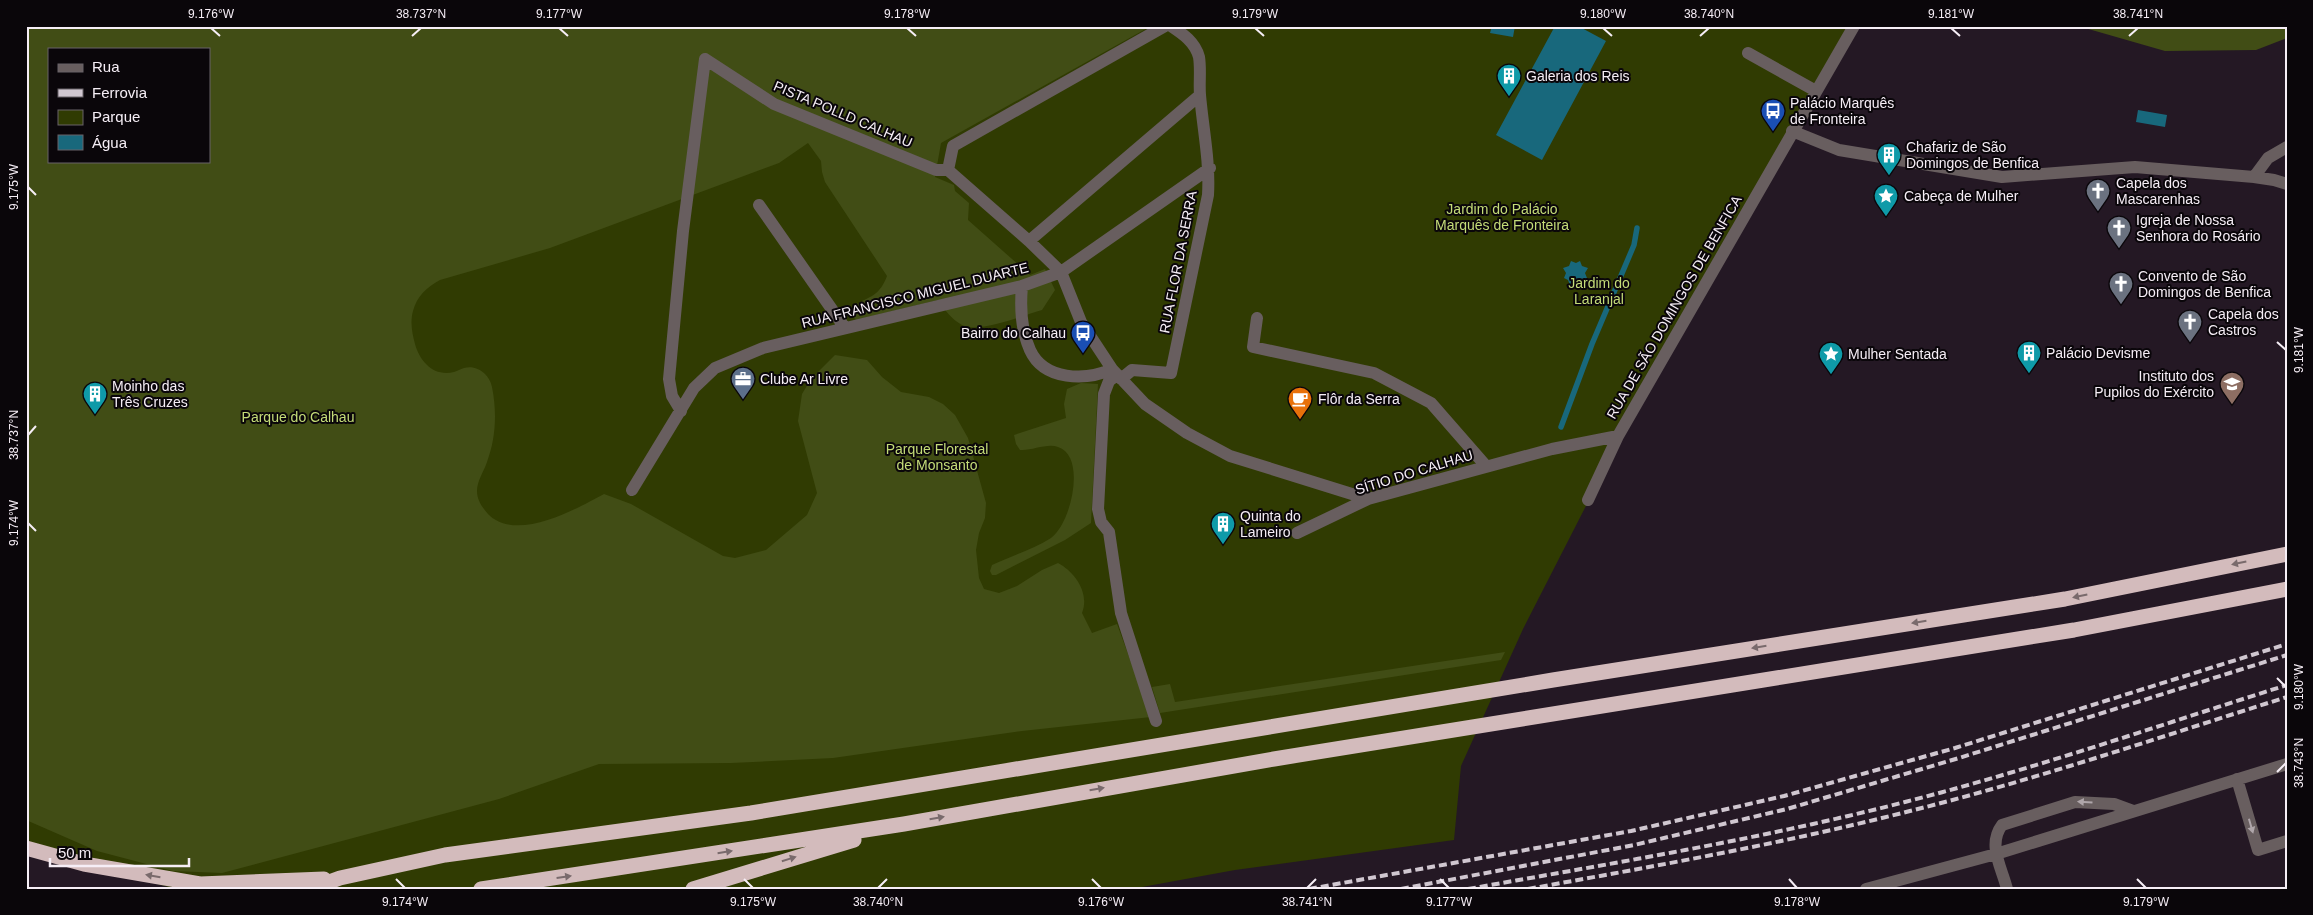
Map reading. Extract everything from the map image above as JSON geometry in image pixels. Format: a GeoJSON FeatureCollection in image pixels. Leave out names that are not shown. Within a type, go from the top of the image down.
{"type":"FeatureCollection","features":[{"type":"Feature","properties":{"kind":"highway"},"geometry":{"type":"LineString","coordinates":[[310,889],[340,878],[445,855],[751,813],[1553,680],[2065,599],[2287,554]]}},
{"type":"Feature","properties":{"kind":"highway"},"geometry":{"type":"LineString","coordinates":[[481,889],[904,824],[1293,756],[2074,630],[2287,589]]}},
{"type":"Feature","properties":{"kind":"highway"},"geometry":{"type":"LineString","coordinates":[[693,889],[904,824]]}},
{"type":"Feature","properties":{"kind":"highway"},"geometry":{"type":"LineString","coordinates":[[26,848],[84,864],[200,884],[340,878]]}},
{"type":"Feature","properties":{"kind":"street"},"geometry":{"type":"LineString","coordinates":[[1165,26],[953,146],[948,170],[1029,241],[1061,272],[1081,322],[1117,374],[1145,404],[1187,433],[1230,456],[1368,499]]}},
{"type":"Feature","properties":{"kind":"street","name":"RUA FLOR DA SERRA"},"geometry":{"type":"LineString","coordinates":[[1117,374],[1132,370],[1171,373],[1208,196],[1210,168],[1200,95],[1199,56],[1193,44],[1185,35],[1171,26]]}},
{"type":"Feature","properties":{"kind":"street","name":"RUA DE SÃO DOMINGOS DE BENFICA"},"geometry":{"type":"LineString","coordinates":[[1588,500],[1618,436],[1854,26]]}},
{"type":"Feature","properties":{"kind":"street"},"geometry":{"type":"LineString","coordinates":[[1748,53],[1816,91]]}},
{"type":"Feature","properties":{"kind":"street","name":"PISTA POLLD CALHAU"},"geometry":{"type":"LineString","coordinates":[[681,411],[672,396],[669,380],[683,231],[704,59],[774,104],[936,170],[948,170]]}},
{"type":"Feature","properties":{"kind":"street"},"geometry":{"type":"LineString","coordinates":[[1029,241],[1200,95]]}},
{"type":"Feature","properties":{"kind":"street"},"geometry":{"type":"LineString","coordinates":[[1792,131],[1840,150],[2002,177],[2135,167],[2254,177],[2287,184]]}},
{"type":"Feature","properties":{"kind":"street"},"geometry":{"type":"LineString","coordinates":[[2254,177],[2268,158],[2287,147]]}},
{"type":"Feature","properties":{"kind":"street","name":"RUA FRANCISCO MIGUEL DUARTE"},"geometry":{"type":"LineString","coordinates":[[632,490],[699,381],[709,372],[731,360],[763,348],[1022,286],[1061,272],[1210,168]]}},
{"type":"Feature","properties":{"kind":"street"},"geometry":{"type":"LineString","coordinates":[[759,206],[845,328]]}},
{"type":"Feature","properties":{"kind":"street"},"geometry":{"type":"LineString","coordinates":[[1022,286],[1020,303],[1022,325],[1030,352],[1042,365],[1056,374],[1076,377],[1117,374]]}},
{"type":"Feature","properties":{"kind":"street","name":"SÍTIO DO CALHAU"},"geometry":{"type":"LineString","coordinates":[[1257,318],[1253,347],[1374,373],[1430,403],[1486,466]]}},
{"type":"Feature","properties":{"kind":"street"},"geometry":{"type":"LineString","coordinates":[[1117,374],[1109,381],[1104,394],[1098,509],[1101,522],[1109,532],[1121,613],[1156,721]]}},
{"type":"Feature","properties":{"kind":"street","name":"SÍTIO DO CALHAU"},"geometry":{"type":"LineString","coordinates":[[1297,534],[1368,499],[1552,449],[1618,436]]}},
{"type":"Feature","properties":{"kind":"street"},"geometry":{"type":"LineString","coordinates":[[1866,889],[1996,854],[2287,764]]}},
{"type":"Feature","properties":{"kind":"street"},"geometry":{"type":"LineString","coordinates":[[2237,780],[2258,850],[2287,841]]}},
{"type":"Feature","properties":{"kind":"street"},"geometry":{"type":"LineString","coordinates":[[2007,889],[1996,854],[1996,832],[2002,825],[2075,802],[2114,804],[2133,811]]}},
{"type":"Feature","properties":{"kind":"green space","name":"Parque Florestal de Monsanto"},"geometry":{"type":"Polygon","coordinates":[[[26,26],[1848,26],[1611,457],[1523,629],[1461,766],[1454,840],[1235,870],[1131,889],[176,889],[26,849],[26,26]]]}},
{"type":"Feature","properties":{"kind":"green space","name":"Parque do Calhau"},"geometry":{"type":"Polygon","coordinates":[[[26,26],[1151,26],[941,143],[935,177],[954,185],[955,191],[969,203],[968,220],[1030,275],[1045,269],[1055,290],[1042,310],[990,326],[970,327],[962,325],[955,320],[938,300],[856,320],[851,314],[854,307],[877,292],[887,276],[825,182],[821,161],[808,143],[779,163],[550,248],[440,280],[420,296],[413,311],[412,323],[417,351],[429,367],[447,373],[469,367],[478,369],[489,378],[491,383],[495,406],[494,434],[490,453],[477,487],[480,503],[488,514],[500,522],[514,525],[530,524],[562,515],[604,494],[631,504],[723,556],[735,558],[766,550],[807,515],[817,493],[798,421],[802,394],[811,379],[835,355],[867,360],[882,377],[901,392],[929,397],[943,404],[955,415],[968,438],[986,503],[985,518],[979,533],[976,550],[979,578],[984,589],[999,593],[1017,586],[1042,570],[1058,563],[1064,567],[1075,578],[1082,591],[1084,605],[1082,613],[1092,633],[1117,624],[1151,717],[1022,731],[833,758],[731,763],[599,764],[499,799],[222,873],[173,871],[97,851],[26,820],[26,26]]]}},
{"type":"Feature","properties":{"kind":"green space"},"geometry":{"type":"Polygon","coordinates":[[[2078,26],[2287,26],[2287,38],[2256,50],[2165,51],[2078,26]]]}},
{"type":"Feature","properties":{"kind":"green space"},"geometry":{"type":"Polygon","coordinates":[[[1081,383],[1098,384],[1091,523],[1065,540],[996,575],[992,575],[990,571],[992,565],[1051,538],[1065,519],[1073,491],[1074,476],[1072,463],[1067,453],[1054,446],[1020,450],[1014,435],[1066,418],[1064,404],[1067,389],[1081,383]]]}},
{"type":"Feature","properties":{"kind":"green space"},"geometry":{"type":"Polygon","coordinates":[[[1505,652],[1501,660],[1160,713],[1152,687],[1170,684],[1175,702],[1505,652]]]}},
{"type":"Feature","properties":{"kind":"water"},"geometry":{"type":"Polygon","coordinates":[[[1492,26],[1515,26],[1513,37],[1490,33],[1492,26]]]}},
{"type":"Feature","properties":{"kind":"water"},"geometry":{"type":"Polygon","coordinates":[[[1555,26],[1578,26],[1606,41],[1542,160],[1496,135],[1555,26]]]}},
{"type":"Feature","properties":{"kind":"water"},"geometry":{"type":"Polygon","coordinates":[[[2138,110],[2167,115],[2165,127],[2136,122],[2138,110]]]}},
{"type":"Feature","properties":{"kind":"water"},"geometry":{"type":"Polygon","coordinates":[[[1571,261],[1576,263],[1580,261],[1582,266],[1588,268],[1585,273],[1587,278],[1580,285],[1575,283],[1570,285],[1568,280],[1564,278],[1566,273],[1563,268],[1569,266],[1571,261]]]}},
{"type":"Feature","properties":{"kind":"waterway"},"geometry":{"type":"LineString","coordinates":[[1561,427],[1592,344],[1634,245],[1637,228]]}},
{"type":"Feature","properties":{"kind":"railway"},"geometry":{"type":"LineString","coordinates":[[1309,889],[1631,831],[1784,796],[1955,748],[2287,644]]}},
{"type":"Feature","properties":{"kind":"railway"},"geometry":{"type":"LineString","coordinates":[[1401,889],[1634,845],[1787,809],[1959,758],[2287,655]]}},
{"type":"Feature","properties":{"kind":"railway"},"geometry":{"type":"LineString","coordinates":[[1468,889],[1742,839],[1905,802],[2049,761],[2287,685]]}},
{"type":"Feature","properties":{"kind":"railway"},"geometry":{"type":"LineString","coordinates":[[1528,889],[1765,844],[1859,824],[1954,800],[2145,743],[2287,697]]}},
{"type":"Feature","properties":{"kind":"place","name":"Galeria dos Reis"},"geometry":{"type":"Point","coordinates":[1509,97]}},
{"type":"Feature","properties":{"kind":"place","name":"Palácio Marquês de Fronteira"},"geometry":{"type":"Point","coordinates":[1773,132]}},
{"type":"Feature","properties":{"kind":"place","name":"Chafariz de São Domingos de Benfica"},"geometry":{"type":"Point","coordinates":[1889,176]}},
{"type":"Feature","properties":{"kind":"place","name":"Capela dos Mascarenhas"},"geometry":{"type":"Point","coordinates":[2098,212]}},
{"type":"Feature","properties":{"kind":"place","name":"Cabeça de Mulher"},"geometry":{"type":"Point","coordinates":[1886,217]}},
{"type":"Feature","properties":{"kind":"place","name":"Igreja de Nossa Senhora do Rosário"},"geometry":{"type":"Point","coordinates":[2119,249]}},
{"type":"Feature","properties":{"kind":"place","name":"Convento de São Domingos de Benfica"},"geometry":{"type":"Point","coordinates":[2121,305]}},
{"type":"Feature","properties":{"kind":"place","name":"Capela dos Castros"},"geometry":{"type":"Point","coordinates":[2190,343]}},
{"type":"Feature","properties":{"kind":"place","name":"Bairro do Calhau"},"geometry":{"type":"Point","coordinates":[1083,354]}},
{"type":"Feature","properties":{"kind":"place","name":"Palácio Devisme"},"geometry":{"type":"Point","coordinates":[2029,374]}},
{"type":"Feature","properties":{"kind":"place","name":"Mulher Sentada"},"geometry":{"type":"Point","coordinates":[1831,375]}},
{"type":"Feature","properties":{"kind":"place","name":"Clube Ar Livre"},"geometry":{"type":"Point","coordinates":[743,400]}},
{"type":"Feature","properties":{"kind":"place","name":"Instituto dos Pupilos do Exército"},"geometry":{"type":"Point","coordinates":[2232,405]}},
{"type":"Feature","properties":{"kind":"place","name":"Moinho das Três Cruzes"},"geometry":{"type":"Point","coordinates":[95,415]}},
{"type":"Feature","properties":{"kind":"place","name":"Flôr da Serra"},"geometry":{"type":"Point","coordinates":[1300,420]}},
{"type":"Feature","properties":{"kind":"place","name":"Quinta do Lameiro"},"geometry":{"type":"Point","coordinates":[1223,545]}},
{"type":"Feature","properties":{"kind":"park label","name":"Jardim do Palácio Marquês de Fronteira"},"geometry":{"type":"Point","coordinates":[1502,217]}},
{"type":"Feature","properties":{"kind":"park label","name":"Jardim do Laranjal"},"geometry":{"type":"Point","coordinates":[1599,292]}}]}
